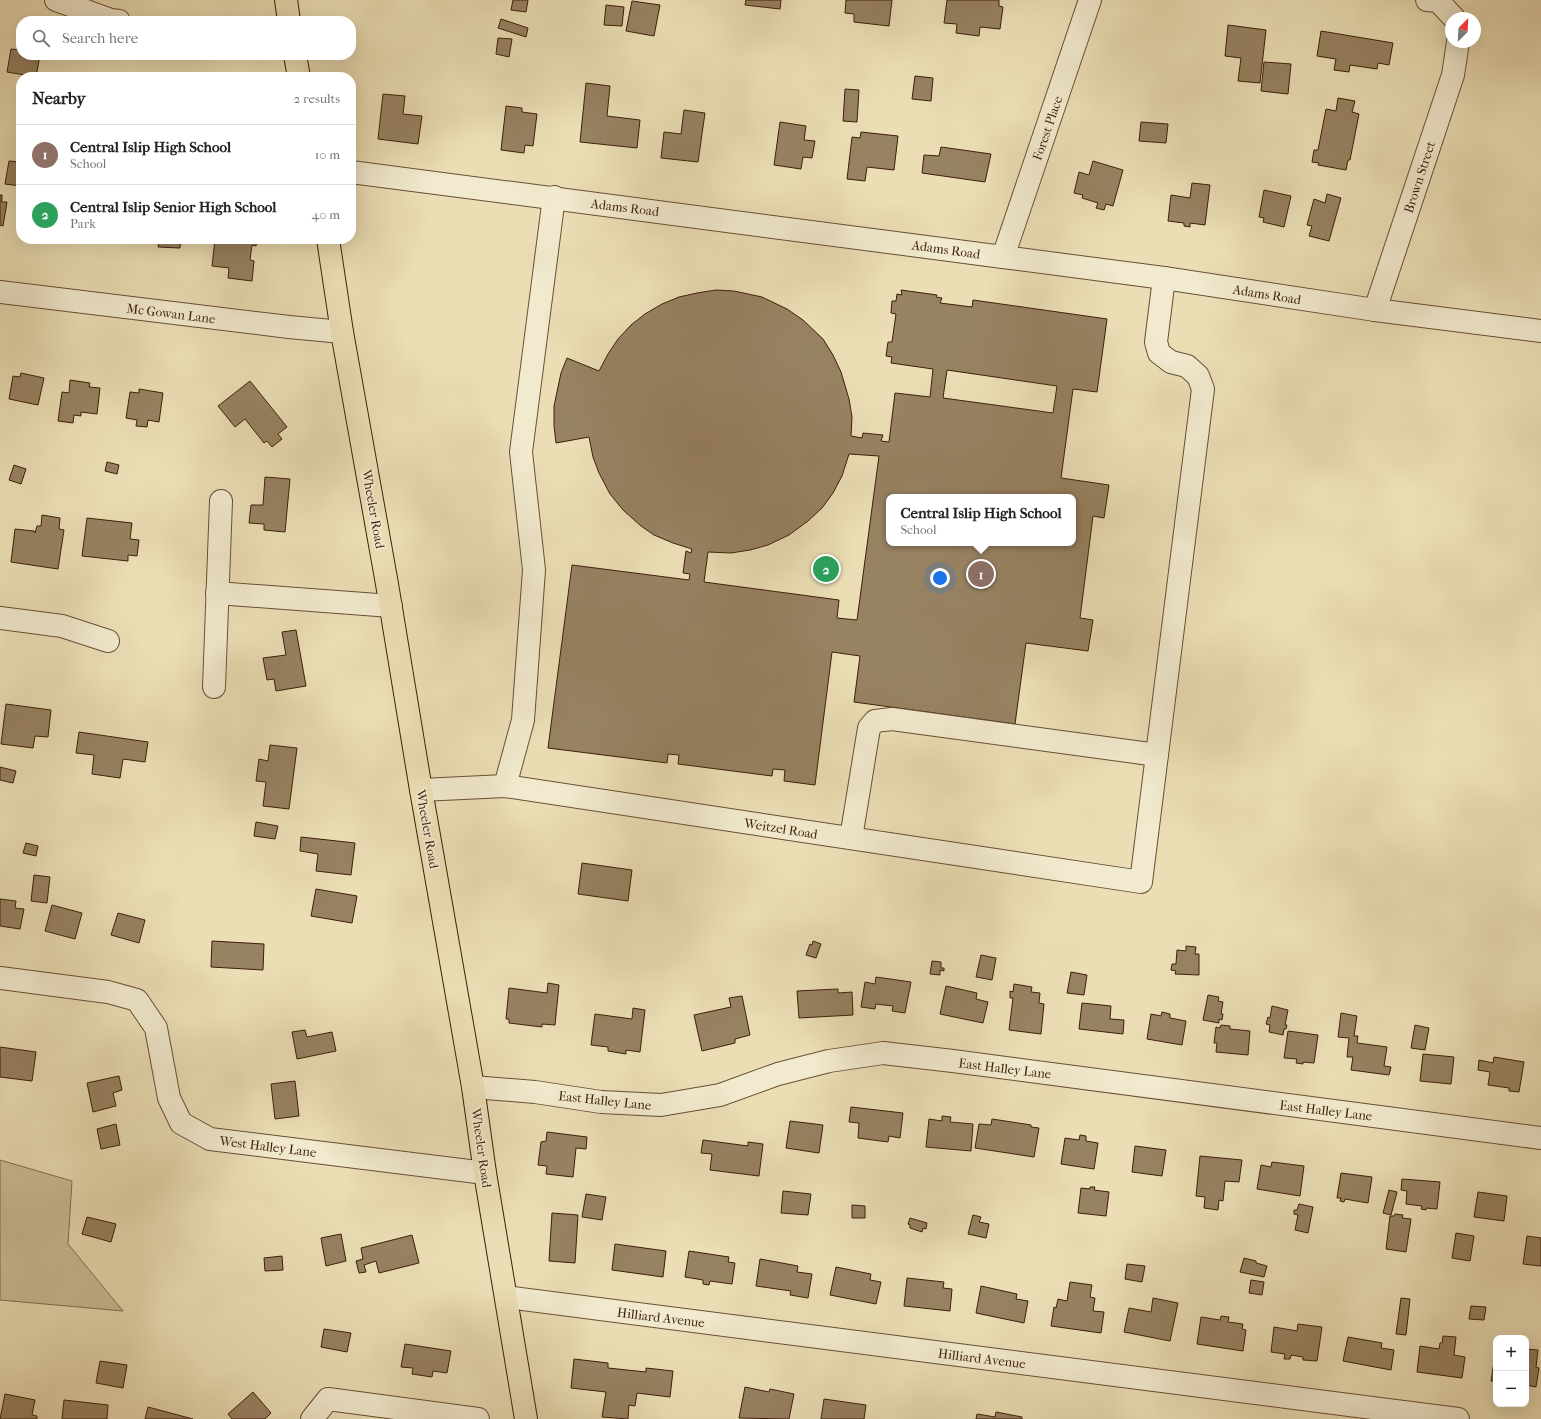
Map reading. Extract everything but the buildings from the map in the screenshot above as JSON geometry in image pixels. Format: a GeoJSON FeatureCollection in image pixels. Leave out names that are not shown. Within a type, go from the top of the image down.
{"type":"FeatureCollection","features":[{"type":"Feature","properties":{"kind":"main road"},"geometry":{"type":"LineString","coordinates":[[286,0],[288,16]]}},
{"type":"Feature","properties":{"kind":"main road"},"geometry":{"type":"LineString","coordinates":[[296,60],[298,72]]}},
{"type":"Feature","properties":{"kind":"main road","name":"Wheeler Road"},"geometry":{"type":"LineString","coordinates":[[329,244],[342,332],[391,606],[421,790],[473,1087],[485,1173],[526,1419]]}},
{"type":"Feature","properties":{"kind":"street"},"geometry":{"type":"LineString","coordinates":[[56,0],[100,16]]}},
{"type":"Feature","properties":{"kind":"street","name":"Forest Place"},"geometry":{"type":"LineString","coordinates":[[1004,257],[1090,0]]}},
{"type":"Feature","properties":{"kind":"street"},"geometry":{"type":"LineString","coordinates":[[1433,1],[1447,12]]}},
{"type":"Feature","properties":{"kind":"street","name":"Brown Street"},"geometry":{"type":"LineString","coordinates":[[1376,310],[1453,75],[1457,48]]}},
{"type":"Feature","properties":{"kind":"street","name":"Adams Road"},"geometry":{"type":"LineString","coordinates":[[356,173],[554,197],[1164,278],[1376,310],[1541,331]]}},
{"type":"Feature","properties":{"kind":"street"},"geometry":{"type":"LineString","coordinates":[[505,786],[524,720],[534,570],[521,452],[554,197]]}},
{"type":"Feature","properties":{"kind":"street"},"geometry":{"type":"LineString","coordinates":[[851,838],[869,728],[875,721],[892,719],[1157,755],[1203,389],[1198,376],[1187,366],[1171,362],[1159,353],[1156,342],[1164,278]]}},
{"type":"Feature","properties":{"kind":"street","name":"Mc Gowan Lane"},"geometry":{"type":"LineString","coordinates":[[0,292],[289,328],[342,332]]}},
{"type":"Feature","properties":{"kind":"street"},"geometry":{"type":"LineString","coordinates":[[214,687],[221,501]]}},
{"type":"Feature","properties":{"kind":"street"},"geometry":{"type":"LineString","coordinates":[[217,593],[391,606]]}},
{"type":"Feature","properties":{"kind":"street"},"geometry":{"type":"LineString","coordinates":[[0,618],[62,626],[108,641]]}},
{"type":"Feature","properties":{"kind":"street","name":"Weitzel Road"},"geometry":{"type":"LineString","coordinates":[[421,790],[505,786],[1141,882],[1157,755]]}},
{"type":"Feature","properties":{"kind":"street","name":"West Halley Lane"},"geometry":{"type":"LineString","coordinates":[[0,978],[108,992],[137,1000],[156,1028],[169,1098],[181,1123],[210,1139],[485,1173]]}},
{"type":"Feature","properties":{"kind":"street","name":"East Halley Lane"},"geometry":{"type":"LineString","coordinates":[[473,1087],[535,1092],[601,1102],[661,1105],[720,1095],[778,1074],[829,1060],[883,1053],[1541,1138]]}},
{"type":"Feature","properties":{"kind":"street","name":"Hilliard Avenue"},"geometry":{"type":"LineString","coordinates":[[506,1297],[1342,1412],[1458,1419]]}},
{"type":"Feature","properties":{"kind":"street"},"geometry":{"type":"LineString","coordinates":[[312,1419],[328,1399],[478,1419]]}},
{"type":"Feature","properties":{"kind":"shaded area"},"geometry":{"type":"Polygon","coordinates":[[[0,1160],[72,1181],[68,1244],[123,1311],[0,1300],[0,1160]]]}},
{"type":"Feature","properties":{"kind":"place","name":"Central Islip Senior High School"},"geometry":{"type":"Point","coordinates":[826,569]}},
{"type":"Feature","properties":{"kind":"place","name":"Central Islip High School"},"geometry":{"type":"Point","coordinates":[981,574]}}]}
